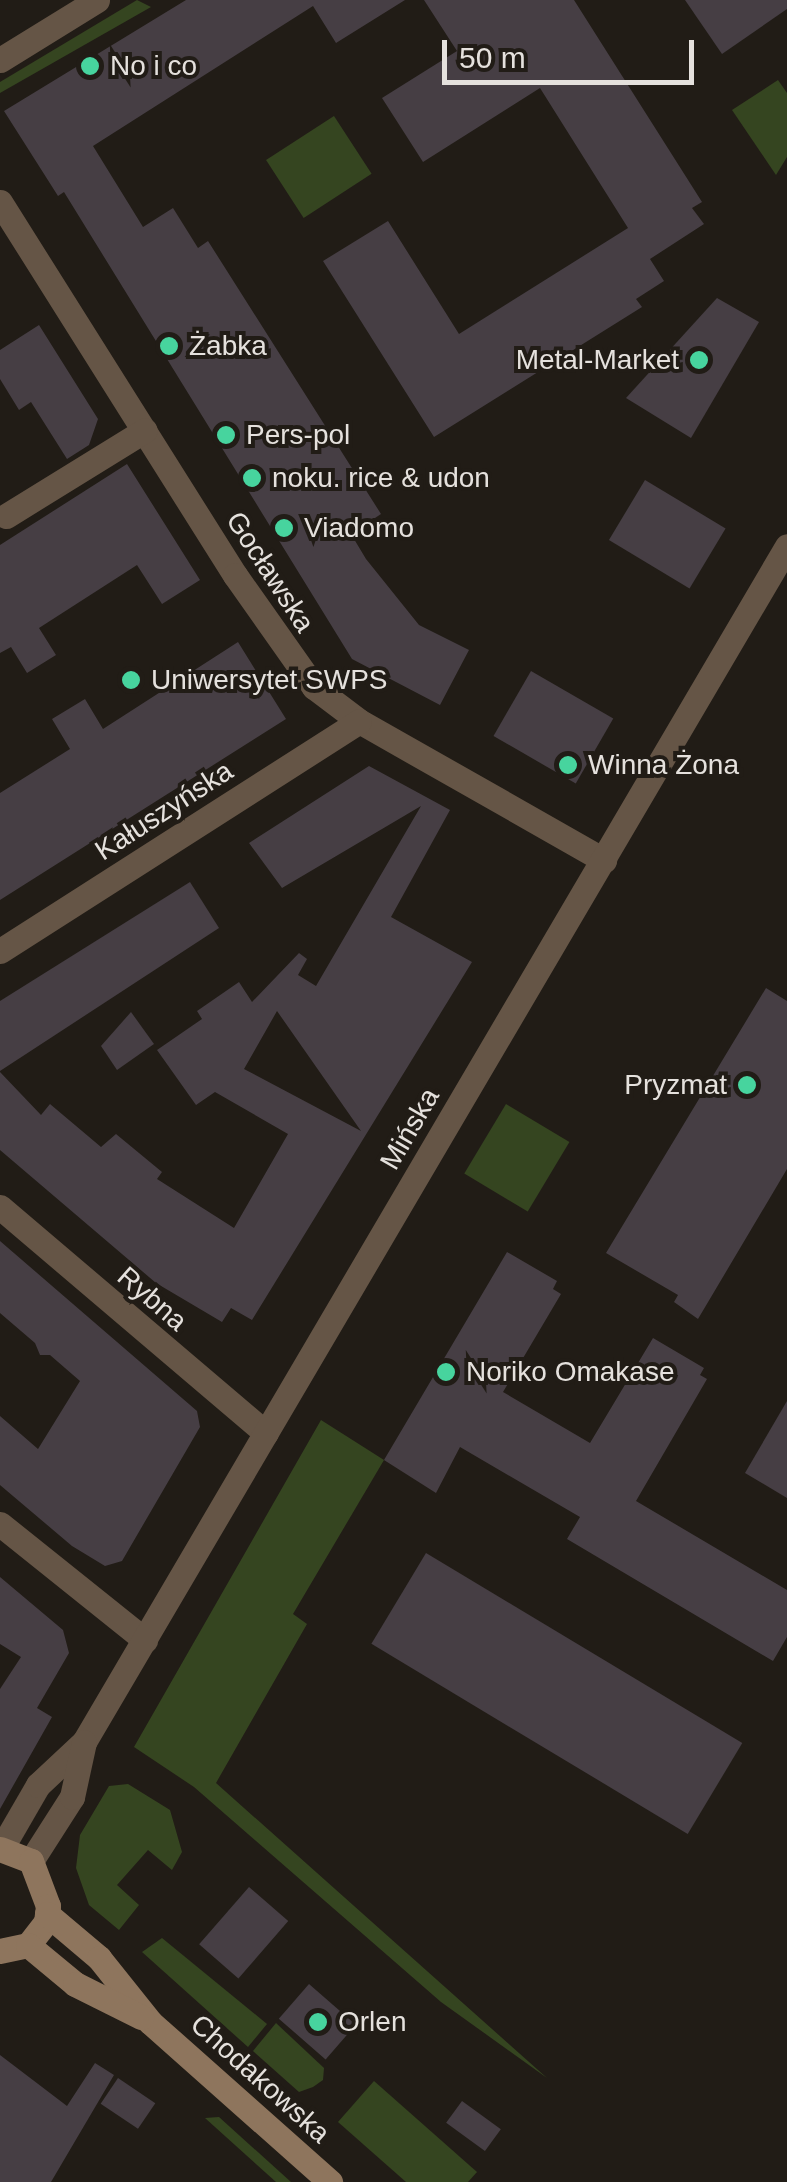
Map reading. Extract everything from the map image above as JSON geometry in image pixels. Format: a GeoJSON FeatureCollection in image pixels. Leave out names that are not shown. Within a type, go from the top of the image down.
{"type":"FeatureCollection","features":[{"type":"Feature","properties":{"kind":"street"},"geometry":{"type":"LineString","coordinates":[[0,60],[97,0]]}},
{"type":"Feature","properties":{"kind":"street","name":"Gocławska"},"geometry":{"type":"LineString","coordinates":[[0,202],[296,666],[359,721],[604,860]]}},
{"type":"Feature","properties":{"kind":"street"},"geometry":{"type":"LineString","coordinates":[[6,516],[145,430]]}},
{"type":"Feature","properties":{"kind":"street","name":"Mińska"},"geometry":{"type":"LineString","coordinates":[[1,1849],[38,1785],[84,1742],[787,546]]}},
{"type":"Feature","properties":{"kind":"street","name":"Kałuszyńska"},"geometry":{"type":"LineString","coordinates":[[0,950],[359,721]]}},
{"type":"Feature","properties":{"kind":"street","name":"Rybna"},"geometry":{"type":"LineString","coordinates":[[0,1207],[266,1433]]}},
{"type":"Feature","properties":{"kind":"street"},"geometry":{"type":"LineString","coordinates":[[0,1524],[145,1640]]}},
{"type":"Feature","properties":{"kind":"street","name":"Mińska"},"geometry":{"type":"LineString","coordinates":[[32,1861],[72,1797],[84,1742]]}},
{"type":"Feature","properties":{"kind":"street"},"geometry":{"type":"LineString","coordinates":[[0,1951],[28,1945],[47,1914],[32,1861],[1,1849]]}},
{"type":"Feature","properties":{"kind":"street","name":"Chodakowska"},"geometry":{"type":"LineString","coordinates":[[47,1914],[99,1958],[150,2022],[330,2182]]}},
{"type":"Feature","properties":{"kind":"street","name":"Chodakowska"},"geometry":{"type":"LineString","coordinates":[[28,1945],[76,1984],[150,2022]]}},
{"type":"Feature","properties":{"kind":"green space"},"geometry":{"type":"Polygon","coordinates":[[[137,0],[151,7],[0,93],[0,82],[137,0]]]}},
{"type":"Feature","properties":{"kind":"green space"},"geometry":{"type":"Polygon","coordinates":[[[778,80],[787,93],[787,157],[776,175],[732,110],[778,80]]]}},
{"type":"Feature","properties":{"kind":"green space"},"geometry":{"type":"Polygon","coordinates":[[[334,116],[372,174],[304,218],[266,160],[334,116]]]}},
{"type":"Feature","properties":{"kind":"green space"},"geometry":{"type":"Polygon","coordinates":[[[506,1104],[569,1142],[528,1212],[464,1173],[506,1104]]]}},
{"type":"Feature","properties":{"kind":"green space"},"geometry":{"type":"Polygon","coordinates":[[[321,1420],[384,1460],[293,1614],[307,1624],[216,1783],[547,2078],[441,2002],[194,1787],[134,1747],[321,1420]]]}},
{"type":"Feature","properties":{"kind":"green space"},"geometry":{"type":"Polygon","coordinates":[[[128,1784],[170,1810],[182,1852],[172,1870],[148,1850],[117,1885],[139,1905],[119,1930],[89,1905],[76,1868],[80,1835],[109,1786],[128,1784]]]}},
{"type":"Feature","properties":{"kind":"green space"},"geometry":{"type":"Polygon","coordinates":[[[162,1938],[267,2024],[248,2047],[142,1952],[162,1938]]]}},
{"type":"Feature","properties":{"kind":"green space"},"geometry":{"type":"Polygon","coordinates":[[[276,2023],[324,2068],[323,2080],[313,2087],[299,2092],[253,2051],[276,2023]]]}},
{"type":"Feature","properties":{"kind":"green space"},"geometry":{"type":"Polygon","coordinates":[[[374,2081],[477,2172],[468,2182],[406,2182],[338,2122],[374,2081]]]}},
{"type":"Feature","properties":{"kind":"green space"},"geometry":{"type":"Polygon","coordinates":[[[219,2117],[291,2182],[276,2182],[205,2118],[219,2117]]]}},
{"type":"Feature","properties":{"kind":"building"},"geometry":{"type":"Polygon","coordinates":[[[186,0],[405,0],[336,43],[313,6],[93,146],[143,227],[173,208],[198,248],[208,241],[381,514],[351,534],[366,559],[419,625],[469,650],[440,705],[352,659],[64,192],[58,196],[4,111],[186,0]]]}},
{"type":"Feature","properties":{"kind":"building"},"geometry":{"type":"Polygon","coordinates":[[[424,0],[574,0],[702,202],[692,208],[704,224],[650,259],[664,281],[636,299],[642,307],[434,437],[323,261],[388,221],[459,334],[628,228],[540,88],[423,162],[382,98],[457,51],[424,0]]]}},
{"type":"Feature","properties":{"kind":"building"},"geometry":{"type":"Polygon","coordinates":[[[685,0],[787,0],[787,9],[722,54],[685,0]]]}},
{"type":"Feature","properties":{"kind":"building","name":"Metal-Market"},"geometry":{"type":"Polygon","coordinates":[[[717,298],[759,322],[691,438],[626,398],[717,298]]]}},
{"type":"Feature","properties":{"kind":"building"},"geometry":{"type":"Polygon","coordinates":[[[39,325],[98,419],[89,445],[67,459],[31,402],[19,410],[0,379],[0,350],[39,325]]]}},
{"type":"Feature","properties":{"kind":"building"},"geometry":{"type":"Polygon","coordinates":[[[127,464],[200,580],[162,604],[137,565],[39,628],[56,655],[27,673],[11,647],[0,653],[0,545],[127,464]]]}},
{"type":"Feature","properties":{"kind":"building"},"geometry":{"type":"Polygon","coordinates":[[[645,480],[726,528],[690,588],[609,540],[645,480]]]}},
{"type":"Feature","properties":{"kind":"building"},"geometry":{"type":"Polygon","coordinates":[[[238,642],[286,719],[0,900],[0,793],[70,749],[52,719],[85,699],[103,729],[238,642]]]}},
{"type":"Feature","properties":{"kind":"building"},"geometry":{"type":"Polygon","coordinates":[[[531,671],[613,718],[576,783],[494,736],[531,671]]]}},
{"type":"Feature","properties":{"kind":"building"},"geometry":{"type":"Polygon","coordinates":[[[369,766],[450,810],[391,917],[472,962],[252,1320],[231,1308],[222,1322],[156,1283],[0,1150],[0,1072],[41,1115],[50,1104],[101,1147],[116,1134],[162,1172],[157,1179],[234,1228],[288,1134],[215,1092],[196,1105],[157,1050],[202,1019],[197,1011],[239,982],[252,1002],[299,953],[307,959],[298,975],[316,986],[421,806],[282,888],[249,843],[369,766]],[[277,1011],[244,1069],[361,1131],[277,1011]]]}},
{"type":"Feature","properties":{"kind":"building"},"geometry":{"type":"Polygon","coordinates":[[[190,882],[219,928],[0,1071],[0,1001],[190,882]]]}},
{"type":"Feature","properties":{"kind":"building","name":"Pryzmat"},"geometry":{"type":"Polygon","coordinates":[[[766,988],[787,1001],[787,1169],[698,1319],[674,1302],[678,1295],[606,1253],[766,988]]]}},
{"type":"Feature","properties":{"kind":"building"},"geometry":{"type":"Polygon","coordinates":[[[131,1012],[154,1044],[117,1070],[101,1046],[131,1012]]]}},
{"type":"Feature","properties":{"kind":"building"},"geometry":{"type":"Polygon","coordinates":[[[0,1241],[197,1411],[200,1427],[122,1561],[105,1566],[72,1546],[0,1485],[0,1416],[38,1449],[80,1381],[50,1355],[40,1355],[35,1343],[0,1313],[0,1241]]]}},
{"type":"Feature","properties":{"kind":"building"},"geometry":{"type":"Polygon","coordinates":[[[507,1252],[557,1281],[553,1289],[561,1294],[503,1392],[590,1443],[653,1338],[704,1368],[700,1375],[707,1379],[636,1501],[787,1590],[787,1637],[773,1661],[567,1539],[580,1517],[460,1447],[436,1493],[384,1460],[507,1252]]]}},
{"type":"Feature","properties":{"kind":"building"},"geometry":{"type":"Polygon","coordinates":[[[787,1401],[787,1498],[745,1473],[787,1401]]]}},
{"type":"Feature","properties":{"kind":"building"},"geometry":{"type":"Polygon","coordinates":[[[426,1553],[742,1743],[688,1834],[371,1644],[426,1553]]]}},
{"type":"Feature","properties":{"kind":"building"},"geometry":{"type":"Polygon","coordinates":[[[0,1577],[63,1630],[69,1653],[37,1708],[52,1717],[0,1809],[0,1689],[21,1657],[0,1644],[0,1577]]]}},
{"type":"Feature","properties":{"kind":"building"},"geometry":{"type":"Polygon","coordinates":[[[249,1887],[288,1921],[238,1978],[199,1944],[249,1887]]]}},
{"type":"Feature","properties":{"kind":"building","name":"Orlen"},"geometry":{"type":"Polygon","coordinates":[[[309,1984],[356,2025],[326,2059],[279,2019],[309,1984]]]}},
{"type":"Feature","properties":{"kind":"building"},"geometry":{"type":"Polygon","coordinates":[[[0,2055],[67,2106],[95,2063],[114,2075],[51,2182],[0,2182],[0,2055]]]}},
{"type":"Feature","properties":{"kind":"building"},"geometry":{"type":"Polygon","coordinates":[[[118,2078],[155,2103],[138,2129],[101,2104],[118,2078]]]}},
{"type":"Feature","properties":{"kind":"building"},"geometry":{"type":"Polygon","coordinates":[[[462,2101],[501,2129],[485,2151],[446,2123],[462,2101]]]}},
{"type":"Feature","properties":{"kind":"place","name":"No i co"},"geometry":{"type":"Point","coordinates":[90,66]}},
{"type":"Feature","properties":{"kind":"place","name":"Żabka"},"geometry":{"type":"Point","coordinates":[169,346]}},
{"type":"Feature","properties":{"kind":"place","name":"Metal-Market"},"geometry":{"type":"Point","coordinates":[699,360]}},
{"type":"Feature","properties":{"kind":"place","name":"Pers-pol"},"geometry":{"type":"Point","coordinates":[226,435]}},
{"type":"Feature","properties":{"kind":"place","name":"noku. rice & udon"},"geometry":{"type":"Point","coordinates":[252,478]}},
{"type":"Feature","properties":{"kind":"place","name":"Viadomo"},"geometry":{"type":"Point","coordinates":[284,528]}},
{"type":"Feature","properties":{"kind":"place","name":"Uniwersytet SWPS"},"geometry":{"type":"Point","coordinates":[131,680]}},
{"type":"Feature","properties":{"kind":"place","name":"Winna Żona"},"geometry":{"type":"Point","coordinates":[568,765]}},
{"type":"Feature","properties":{"kind":"place","name":"Pryzmat"},"geometry":{"type":"Point","coordinates":[747,1085]}},
{"type":"Feature","properties":{"kind":"place","name":"Noriko Omakase"},"geometry":{"type":"Point","coordinates":[446,1372]}},
{"type":"Feature","properties":{"kind":"place","name":"Orlen"},"geometry":{"type":"Point","coordinates":[318,2022]}}]}
